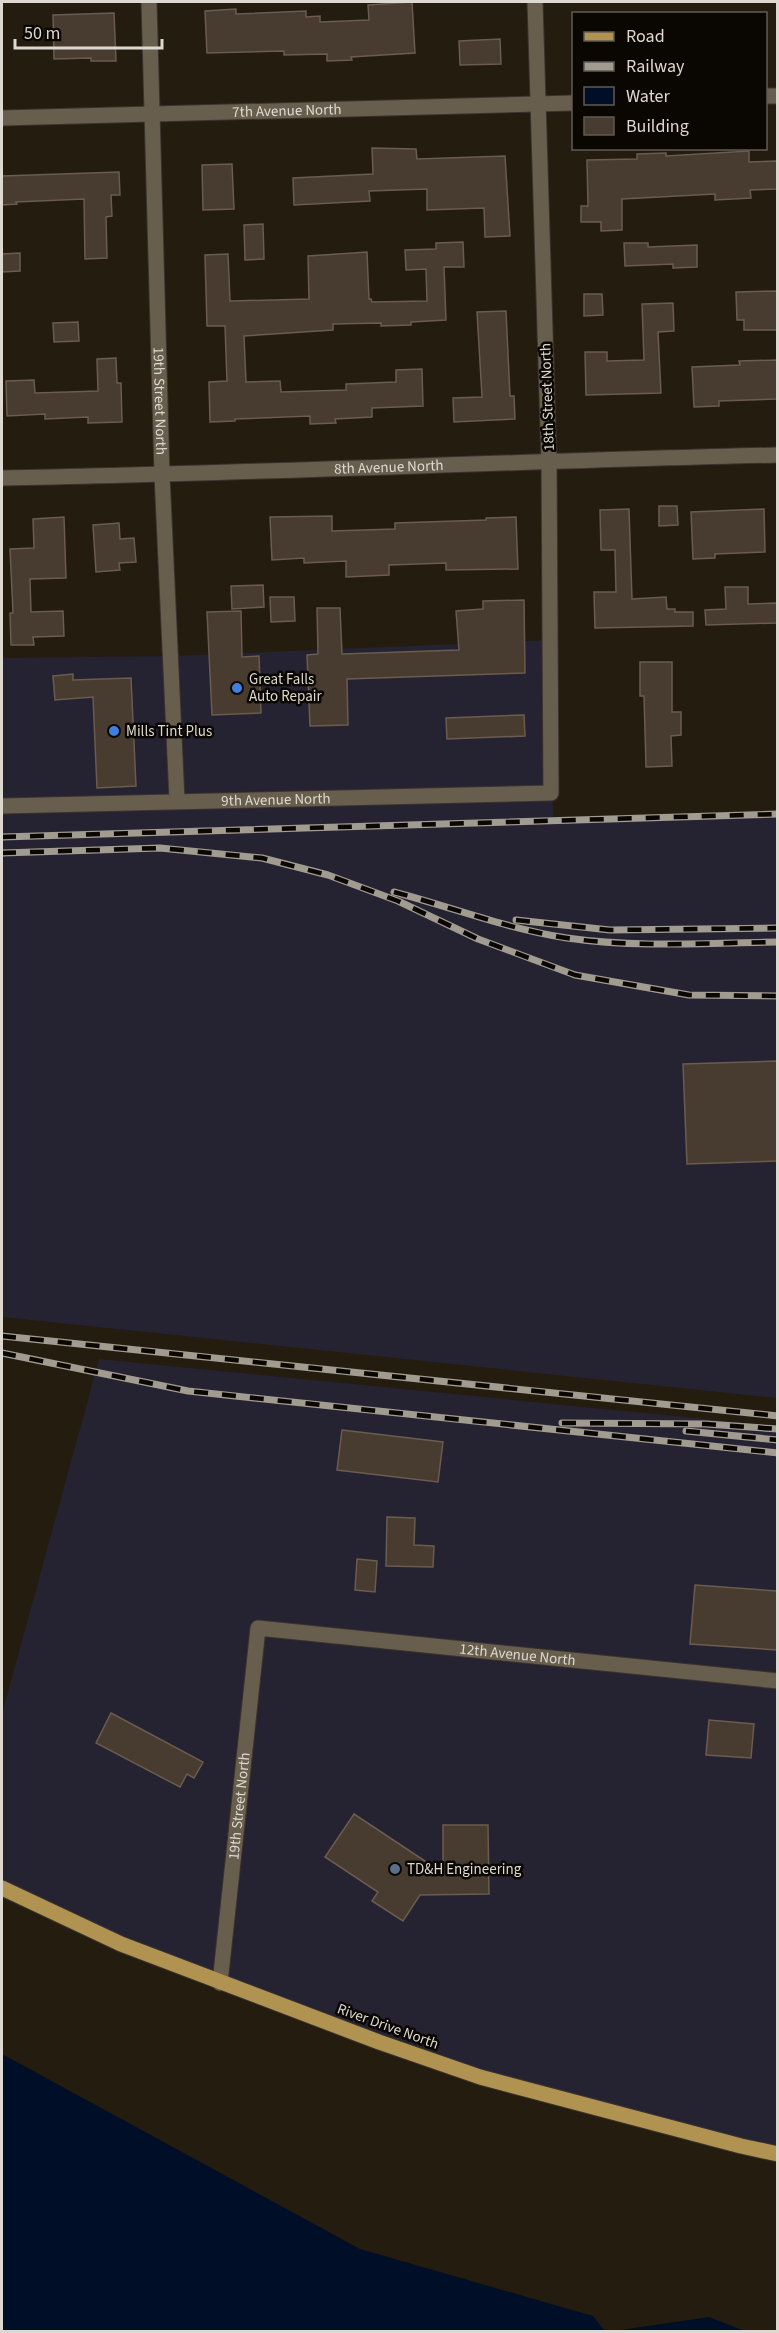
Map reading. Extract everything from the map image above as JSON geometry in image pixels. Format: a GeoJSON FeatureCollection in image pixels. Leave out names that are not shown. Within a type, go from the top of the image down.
{"type":"FeatureCollection","features":[{"type":"Feature","properties":{"kind":"main road","name":"River Drive North"},"geometry":{"type":"LineString","coordinates":[[2,1888],[121,1944],[220,1983],[480,2077],[777,2154]]}},
{"type":"Feature","properties":{"kind":"street","name":"19th Street North"},"geometry":{"type":"LineString","coordinates":[[149,2],[162,475],[177,800]]}},
{"type":"Feature","properties":{"kind":"street","name":"18th Street North"},"geometry":{"type":"LineString","coordinates":[[535,2],[549,461],[551,793]]}},
{"type":"Feature","properties":{"kind":"street","name":"7th Avenue North"},"geometry":{"type":"LineString","coordinates":[[2,118],[572,103]]}},
{"type":"Feature","properties":{"kind":"street","name":"8th Avenue North"},"geometry":{"type":"LineString","coordinates":[[2,478],[777,455]]}},
{"type":"Feature","properties":{"kind":"street","name":"9th Avenue North"},"geometry":{"type":"LineString","coordinates":[[2,806],[177,800],[551,793]]}},
{"type":"Feature","properties":{"kind":"street","name":"19th Street North"},"geometry":{"type":"LineString","coordinates":[[220,1983],[258,1628]]}},
{"type":"Feature","properties":{"kind":"street","name":"12th Avenue North"},"geometry":{"type":"LineString","coordinates":[[258,1628],[777,1681]]}},
{"type":"Feature","properties":{"kind":"shaded area"},"geometry":{"type":"Polygon","coordinates":[[[551,640],[553,821],[777,814],[777,1398],[2,1317],[2,658],[171,656],[551,640]]]}},
{"type":"Feature","properties":{"kind":"shaded area"},"geometry":{"type":"Polygon","coordinates":[[[99,1359],[777,1426],[777,2154],[480,2077],[220,1983],[2,1885],[2,1714],[99,1359]]]}},
{"type":"Feature","properties":{"kind":"water"},"geometry":{"type":"Polygon","coordinates":[[[2,2054],[360,2249],[593,2316],[605,2331],[2,2331],[2,2054]]]}},
{"type":"Feature","properties":{"kind":"water"},"geometry":{"type":"Polygon","coordinates":[[[709,2317],[745,2331],[614,2331],[709,2317]]]}},
{"type":"Feature","properties":{"kind":"building"},"geometry":{"type":"Polygon","coordinates":[[[412,2],[415,53],[351,57],[352,60],[327,61],[327,54],[284,55],[284,51],[207,53],[205,11],[236,9],[236,14],[306,11],[306,17],[320,16],[320,22],[369,20],[368,5],[412,2]]]}},
{"type":"Feature","properties":{"kind":"building"},"geometry":{"type":"Polygon","coordinates":[[[114,13],[116,61],[91,61],[91,58],[54,59],[53,15],[114,13]]]}},
{"type":"Feature","properties":{"kind":"building"},"geometry":{"type":"Polygon","coordinates":[[[500,39],[501,64],[460,65],[459,41],[500,39]]]}},
{"type":"Feature","properties":{"kind":"building"},"geometry":{"type":"Polygon","coordinates":[[[372,148],[416,149],[417,159],[505,156],[510,236],[485,237],[484,208],[427,210],[427,189],[369,191],[370,201],[294,205],[293,178],[373,174],[372,148]]]}},
{"type":"Feature","properties":{"kind":"building"},"geometry":{"type":"Polygon","coordinates":[[[749,151],[749,162],[777,161],[777,189],[750,190],[751,198],[715,200],[715,194],[622,199],[622,230],[601,231],[601,222],[581,222],[581,206],[588,206],[587,160],[637,159],[637,154],[666,153],[666,156],[749,151]]]}},
{"type":"Feature","properties":{"kind":"building"},"geometry":{"type":"Polygon","coordinates":[[[232,164],[234,209],[203,210],[202,165],[232,164]]]}},
{"type":"Feature","properties":{"kind":"building"},"geometry":{"type":"Polygon","coordinates":[[[119,172],[120,195],[111,195],[112,216],[106,217],[107,258],[85,259],[84,199],[16,202],[17,204],[2,205],[2,176],[119,172]]]}},
{"type":"Feature","properties":{"kind":"building"},"geometry":{"type":"Polygon","coordinates":[[[263,224],[264,259],[245,260],[244,225],[263,224]]]}},
{"type":"Feature","properties":{"kind":"building"},"geometry":{"type":"Polygon","coordinates":[[[463,242],[464,267],[444,267],[446,320],[411,322],[411,325],[333,324],[333,330],[244,336],[246,382],[280,381],[281,392],[346,390],[346,384],[396,382],[396,370],[422,369],[423,406],[372,408],[372,417],[335,419],[336,423],[310,424],[310,416],[210,422],[209,382],[227,381],[225,326],[207,326],[205,255],[228,254],[230,301],[309,299],[308,256],[367,252],[369,299],[372,302],[427,301],[426,269],[406,270],[405,250],[436,249],[436,243],[463,242]]]}},
{"type":"Feature","properties":{"kind":"building"},"geometry":{"type":"Polygon","coordinates":[[[624,243],[648,243],[648,247],[697,245],[697,267],[673,268],[673,264],[625,266],[624,243]]]}},
{"type":"Feature","properties":{"kind":"building"},"geometry":{"type":"Polygon","coordinates":[[[20,253],[20,271],[2,272],[2,254],[20,253]]]}},
{"type":"Feature","properties":{"kind":"building"},"geometry":{"type":"Polygon","coordinates":[[[777,291],[777,330],[744,330],[744,320],[737,320],[736,292],[777,291]]]}},
{"type":"Feature","properties":{"kind":"building"},"geometry":{"type":"Polygon","coordinates":[[[584,294],[602,294],[603,315],[584,316],[584,294]]]}},
{"type":"Feature","properties":{"kind":"building"},"geometry":{"type":"Polygon","coordinates":[[[673,303],[674,331],[658,332],[661,393],[586,395],[585,352],[607,352],[607,361],[644,360],[642,304],[673,303]]]}},
{"type":"Feature","properties":{"kind":"building"},"geometry":{"type":"Polygon","coordinates":[[[506,311],[510,396],[514,396],[515,419],[454,422],[453,398],[482,397],[477,312],[506,311]]]}},
{"type":"Feature","properties":{"kind":"building"},"geometry":{"type":"Polygon","coordinates":[[[78,322],[79,341],[54,342],[53,323],[78,322]]]}},
{"type":"Feature","properties":{"kind":"building"},"geometry":{"type":"Polygon","coordinates":[[[116,358],[117,383],[121,383],[122,422],[88,423],[88,417],[45,419],[45,414],[7,416],[6,381],[34,380],[35,393],[98,391],[97,359],[116,358]]]}},
{"type":"Feature","properties":{"kind":"building"},"geometry":{"type":"Polygon","coordinates":[[[777,360],[777,399],[719,401],[719,406],[694,407],[692,367],[740,365],[739,361],[777,360]]]}},
{"type":"Feature","properties":{"kind":"building"},"geometry":{"type":"Polygon","coordinates":[[[659,506],[677,506],[678,525],[659,526],[659,506]]]}},
{"type":"Feature","properties":{"kind":"building"},"geometry":{"type":"Polygon","coordinates":[[[629,509],[632,599],[666,597],[667,609],[675,609],[675,612],[693,612],[693,626],[595,628],[594,592],[616,592],[615,550],[601,550],[600,510],[629,509]]]}},
{"type":"Feature","properties":{"kind":"building"},"geometry":{"type":"Polygon","coordinates":[[[764,509],[765,552],[715,554],[715,558],[693,559],[691,512],[764,509]]]}},
{"type":"Feature","properties":{"kind":"building"},"geometry":{"type":"Polygon","coordinates":[[[332,516],[332,531],[395,529],[395,523],[516,517],[518,569],[446,570],[446,563],[389,565],[389,575],[346,577],[346,561],[304,563],[304,558],[272,560],[270,517],[332,516]]]}},
{"type":"Feature","properties":{"kind":"building"},"geometry":{"type":"Polygon","coordinates":[[[64,517],[66,578],[30,579],[31,612],[63,611],[64,636],[33,637],[34,645],[11,645],[10,613],[13,613],[10,549],[34,548],[33,519],[64,517]]]}},
{"type":"Feature","properties":{"kind":"building"},"geometry":{"type":"Polygon","coordinates":[[[119,523],[120,539],[134,538],[136,562],[119,563],[120,570],[96,572],[93,525],[119,523]]]}},
{"type":"Feature","properties":{"kind":"building"},"geometry":{"type":"Polygon","coordinates":[[[263,585],[264,607],[232,609],[231,586],[263,585]]]}},
{"type":"Feature","properties":{"kind":"building"},"geometry":{"type":"Polygon","coordinates":[[[725,587],[748,587],[748,604],[777,603],[777,623],[706,625],[705,610],[726,609],[725,587]]]}},
{"type":"Feature","properties":{"kind":"building"},"geometry":{"type":"Polygon","coordinates":[[[270,597],[294,597],[295,621],[271,622],[270,597]]]}},
{"type":"Feature","properties":{"kind":"building"},"geometry":{"type":"Polygon","coordinates":[[[524,600],[525,673],[347,679],[348,725],[310,726],[307,655],[318,654],[317,608],[340,608],[342,654],[459,650],[456,611],[483,609],[483,601],[524,600]]]}},
{"type":"Feature","properties":{"kind":"building"},"geometry":{"type":"Polygon","coordinates":[[[241,611],[242,657],[259,656],[261,713],[212,715],[207,612],[241,611]]]}},
{"type":"Feature","properties":{"kind":"building"},"geometry":{"type":"Polygon","coordinates":[[[640,662],[672,662],[672,712],[681,712],[681,735],[671,736],[672,766],[646,767],[644,696],[640,696],[640,662]]]}},
{"type":"Feature","properties":{"kind":"building"},"geometry":{"type":"Polygon","coordinates":[[[73,674],[73,680],[131,678],[136,786],[97,788],[93,697],[55,700],[53,676],[73,674]]]}},
{"type":"Feature","properties":{"kind":"building"},"geometry":{"type":"Polygon","coordinates":[[[524,715],[525,736],[447,739],[446,718],[524,715]]]}},
{"type":"Feature","properties":{"kind":"building"},"geometry":{"type":"Polygon","coordinates":[[[777,1061],[777,1161],[687,1164],[683,1064],[777,1061]]]}},
{"type":"Feature","properties":{"kind":"building"},"geometry":{"type":"Polygon","coordinates":[[[342,1430],[443,1442],[438,1482],[337,1470],[342,1430]]]}},
{"type":"Feature","properties":{"kind":"building"},"geometry":{"type":"Polygon","coordinates":[[[387,1517],[415,1518],[414,1545],[434,1546],[433,1567],[386,1566],[387,1517]]]}},
{"type":"Feature","properties":{"kind":"building"},"geometry":{"type":"Polygon","coordinates":[[[357,1559],[377,1561],[375,1592],[355,1590],[357,1559]]]}},
{"type":"Feature","properties":{"kind":"building"},"geometry":{"type":"Polygon","coordinates":[[[695,1585],[777,1591],[777,1650],[690,1644],[695,1585]]]}},
{"type":"Feature","properties":{"kind":"building"},"geometry":{"type":"Polygon","coordinates":[[[111,1713],[203,1762],[194,1778],[187,1774],[180,1787],[96,1743],[111,1713]]]}},
{"type":"Feature","properties":{"kind":"building"},"geometry":{"type":"Polygon","coordinates":[[[709,1720],[754,1724],[751,1758],[706,1755],[709,1720]]]}},
{"type":"Feature","properties":{"kind":"building"},"geometry":{"type":"Polygon","coordinates":[[[354,1814],[443,1873],[443,1825],[488,1825],[489,1894],[420,1895],[403,1921],[372,1901],[378,1892],[325,1857],[354,1814]]]}},
{"type":"Feature","properties":{"kind":"railway"},"geometry":{"type":"LineString","coordinates":[[2,837],[778,814]]}},
{"type":"Feature","properties":{"kind":"railway"},"geometry":{"type":"LineString","coordinates":[[2,853],[160,848],[262,858],[328,875],[398,901],[478,939],[575,975],[689,995],[778,996]]}},
{"type":"Feature","properties":{"kind":"railway"},"geometry":{"type":"LineString","coordinates":[[394,892],[501,923],[567,938],[645,944],[778,942]]}},
{"type":"Feature","properties":{"kind":"railway"},"geometry":{"type":"LineString","coordinates":[[516,920],[610,930],[778,928]]}},
{"type":"Feature","properties":{"kind":"railway"},"geometry":{"type":"LineString","coordinates":[[2,1336],[778,1416]]}},
{"type":"Feature","properties":{"kind":"railway"},"geometry":{"type":"LineString","coordinates":[[2,1353],[188,1391],[778,1453]]}},
{"type":"Feature","properties":{"kind":"railway"},"geometry":{"type":"LineString","coordinates":[[562,1423],[706,1424],[778,1429]]}},
{"type":"Feature","properties":{"kind":"railway"},"geometry":{"type":"LineString","coordinates":[[686,1431],[778,1440]]}},
{"type":"Feature","properties":{"kind":"place","name":"Great Falls Auto Repair"},"geometry":{"type":"Point","coordinates":[237,688]}},
{"type":"Feature","properties":{"kind":"place","name":"Mills Tint Plus"},"geometry":{"type":"Point","coordinates":[114,731]}},
{"type":"Feature","properties":{"kind":"place","name":"TD&H Engineering"},"geometry":{"type":"Point","coordinates":[395,1869]}}]}
